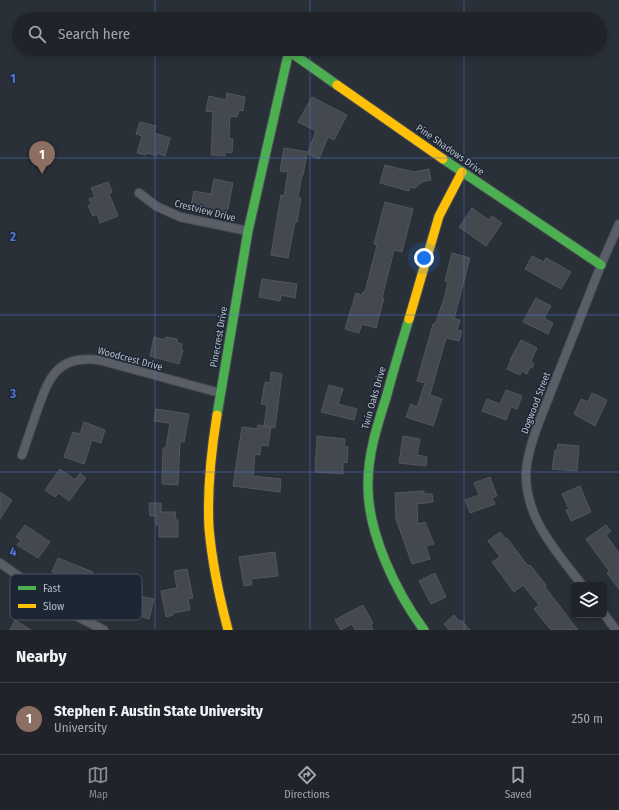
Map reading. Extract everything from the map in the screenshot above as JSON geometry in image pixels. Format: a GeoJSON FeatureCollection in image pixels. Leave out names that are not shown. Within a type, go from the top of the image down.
{"type":"FeatureCollection","features":[{"type":"Feature","properties":{"kind":"street","name":"Pinecrest Drive"},"geometry":{"type":"LineString","coordinates":[[228,630],[216,584],[209,521],[211,462],[220,394],[248,231],[288,56]]}},
{"type":"Feature","properties":{"kind":"street","name":"Pine Shadows Drive"},"geometry":{"type":"LineString","coordinates":[[296,56],[462,172],[601,265]]}},
{"type":"Feature","properties":{"kind":"street","name":"Twin Oaks Drive"},"geometry":{"type":"LineString","coordinates":[[424,630],[405,602],[382,552],[369,501],[369,472],[374,437],[439,216],[462,172]]}},
{"type":"Feature","properties":{"kind":"street","name":"Crestview Drive"},"geometry":{"type":"LineString","coordinates":[[139,193],[156,206],[180,217],[248,231]]}},
{"type":"Feature","properties":{"kind":"street","name":"Dogwood Street"},"geometry":{"type":"LineString","coordinates":[[580,582],[552,546],[540,527],[528,499],[526,471],[532,442],[539,422],[601,265],[619,224]]}},
{"type":"Feature","properties":{"kind":"street","name":"Woodcrest Drive"},"geometry":{"type":"LineString","coordinates":[[22,455],[49,380],[62,366],[79,359],[99,360],[220,394]]}},
{"type":"Feature","properties":{"kind":"street"},"geometry":{"type":"LineString","coordinates":[[0,563],[16,574]]}},
{"type":"Feature","properties":{"kind":"street"},"geometry":{"type":"LineString","coordinates":[[607,618],[616,630]]}},
{"type":"Feature","properties":{"kind":"street"},"geometry":{"type":"LineString","coordinates":[[85,620],[104,630]]}},
{"type":"Feature","properties":{"kind":"building"},"geometry":{"type":"Polygon","coordinates":[[[227,93],[245,97],[243,111],[239,110],[237,117],[230,116],[229,137],[230,139],[233,139],[232,153],[225,152],[225,156],[211,155],[213,112],[206,111],[209,96],[226,100],[227,93]]]}},
{"type":"Feature","properties":{"kind":"building"},"geometry":{"type":"Polygon","coordinates":[[[312,97],[347,115],[334,140],[328,137],[319,159],[307,154],[298,198],[301,198],[297,222],[295,222],[288,258],[271,255],[281,195],[284,196],[288,172],[280,171],[284,148],[308,152],[316,131],[298,122],[312,97]]]}},
{"type":"Feature","properties":{"kind":"building"},"geometry":{"type":"Polygon","coordinates":[[[140,122],[156,126],[154,133],[170,138],[165,156],[157,153],[157,156],[147,153],[146,155],[137,153],[142,136],[136,134],[140,122]]]}},
{"type":"Feature","properties":{"kind":"building"},"geometry":{"type":"Polygon","coordinates":[[[385,165],[414,172],[429,169],[431,180],[422,182],[415,188],[410,187],[409,191],[380,183],[385,165]]]}},
{"type":"Feature","properties":{"kind":"building"},"geometry":{"type":"Polygon","coordinates":[[[214,179],[233,183],[227,213],[191,206],[194,191],[211,194],[214,179]]]}},
{"type":"Feature","properties":{"kind":"building"},"geometry":{"type":"Polygon","coordinates":[[[108,182],[112,192],[109,194],[118,216],[100,223],[97,214],[93,216],[88,206],[91,204],[89,199],[95,197],[91,188],[108,182]]]}},
{"type":"Feature","properties":{"kind":"building"},"geometry":{"type":"Polygon","coordinates":[[[385,202],[413,209],[402,252],[394,250],[376,328],[362,324],[359,333],[345,329],[356,293],[362,295],[363,292],[365,292],[377,245],[374,244],[385,202]]]}},
{"type":"Feature","properties":{"kind":"building"},"geometry":{"type":"Polygon","coordinates":[[[472,208],[489,220],[492,216],[502,223],[486,246],[459,227],[472,208]]]}},
{"type":"Feature","properties":{"kind":"building"},"geometry":{"type":"Polygon","coordinates":[[[452,253],[470,258],[454,319],[460,320],[457,330],[462,331],[459,341],[446,338],[430,395],[442,399],[433,426],[406,417],[411,404],[417,407],[425,383],[417,381],[433,324],[435,324],[444,299],[448,282],[445,281],[452,253]]]}},
{"type":"Feature","properties":{"kind":"building"},"geometry":{"type":"Polygon","coordinates":[[[532,256],[544,262],[546,258],[571,272],[561,289],[525,269],[532,256]]]}},
{"type":"Feature","properties":{"kind":"building"},"geometry":{"type":"Polygon","coordinates":[[[262,279],[297,284],[295,298],[281,295],[280,301],[259,297],[262,279]]]}},
{"type":"Feature","properties":{"kind":"building"},"geometry":{"type":"Polygon","coordinates":[[[536,298],[551,306],[544,318],[553,323],[548,334],[523,322],[536,298]]]}},
{"type":"Feature","properties":{"kind":"building"},"geometry":{"type":"Polygon","coordinates":[[[154,337],[164,340],[166,337],[177,339],[177,343],[182,344],[181,349],[183,350],[179,364],[150,356],[154,337]]]}},
{"type":"Feature","properties":{"kind":"building"},"geometry":{"type":"Polygon","coordinates":[[[521,340],[537,348],[531,362],[534,364],[532,368],[530,367],[527,374],[521,371],[520,375],[507,369],[510,360],[521,340]]]}},
{"type":"Feature","properties":{"kind":"building"},"geometry":{"type":"Polygon","coordinates":[[[271,372],[282,374],[275,428],[264,426],[267,405],[261,404],[265,382],[270,383],[271,372]]]}},
{"type":"Feature","properties":{"kind":"building"},"geometry":{"type":"Polygon","coordinates":[[[329,385],[343,389],[338,404],[357,409],[354,420],[321,412],[329,385]]]}},
{"type":"Feature","properties":{"kind":"building"},"geometry":{"type":"Polygon","coordinates":[[[506,390],[522,396],[517,409],[511,407],[506,420],[482,411],[487,399],[500,404],[506,390]]]}},
{"type":"Feature","properties":{"kind":"building"},"geometry":{"type":"Polygon","coordinates":[[[592,393],[607,400],[595,426],[574,414],[581,399],[588,402],[592,393]]]}},
{"type":"Feature","properties":{"kind":"building"},"geometry":{"type":"Polygon","coordinates":[[[156,409],[189,414],[184,442],[180,441],[178,485],[162,484],[163,448],[166,448],[170,423],[154,421],[156,409]]]}},
{"type":"Feature","properties":{"kind":"building"},"geometry":{"type":"Polygon","coordinates":[[[84,422],[105,430],[101,443],[92,440],[84,464],[64,457],[73,432],[80,434],[84,422]]]}},
{"type":"Feature","properties":{"kind":"building"},"geometry":{"type":"Polygon","coordinates":[[[258,425],[271,427],[268,446],[261,445],[260,455],[255,454],[253,476],[281,479],[280,492],[233,486],[242,427],[257,429],[258,425]]]}},
{"type":"Feature","properties":{"kind":"building"},"geometry":{"type":"Polygon","coordinates":[[[317,436],[345,439],[344,446],[348,447],[347,463],[343,462],[343,474],[315,472],[317,436]]]}},
{"type":"Feature","properties":{"kind":"building"},"geometry":{"type":"Polygon","coordinates":[[[403,436],[420,439],[417,455],[427,457],[426,466],[399,463],[403,436]]]}},
{"type":"Feature","properties":{"kind":"building"},"geometry":{"type":"Polygon","coordinates":[[[558,444],[579,446],[577,471],[552,469],[555,450],[557,450],[558,444]]]}},
{"type":"Feature","properties":{"kind":"building"},"geometry":{"type":"Polygon","coordinates":[[[60,469],[75,480],[80,473],[86,478],[69,501],[59,493],[55,497],[45,490],[60,469]]]}},
{"type":"Feature","properties":{"kind":"building"},"geometry":{"type":"Polygon","coordinates":[[[490,477],[497,496],[492,498],[495,504],[470,513],[465,500],[479,495],[474,483],[490,477]]]}},
{"type":"Feature","properties":{"kind":"building"},"geometry":{"type":"Polygon","coordinates":[[[580,486],[591,512],[571,521],[566,510],[569,509],[562,494],[580,486]]]}},
{"type":"Feature","properties":{"kind":"building"},"geometry":{"type":"Polygon","coordinates":[[[424,491],[424,494],[432,494],[433,502],[417,504],[418,524],[425,522],[434,544],[426,546],[430,559],[412,564],[396,519],[395,493],[424,491]]]}},
{"type":"Feature","properties":{"kind":"building"},"geometry":{"type":"Polygon","coordinates":[[[0,492],[12,500],[0,519],[0,492]]]}},
{"type":"Feature","properties":{"kind":"building"},"geometry":{"type":"Polygon","coordinates":[[[149,503],[161,503],[161,512],[175,512],[176,520],[178,520],[178,537],[159,537],[159,525],[156,525],[156,516],[150,516],[149,503]]]}},
{"type":"Feature","properties":{"kind":"building"},"geometry":{"type":"Polygon","coordinates":[[[25,525],[50,542],[38,558],[17,545],[21,540],[16,537],[25,525]]]}},
{"type":"Feature","properties":{"kind":"building"},"geometry":{"type":"Polygon","coordinates":[[[606,525],[611,531],[606,535],[619,553],[619,589],[607,573],[609,571],[586,539],[606,525]]]}},
{"type":"Feature","properties":{"kind":"building"},"geometry":{"type":"Polygon","coordinates":[[[500,532],[506,539],[507,538],[528,566],[530,565],[546,585],[545,587],[578,630],[551,630],[534,609],[539,605],[523,585],[514,592],[492,562],[500,557],[488,541],[500,532]]]}},
{"type":"Feature","properties":{"kind":"building"},"geometry":{"type":"Polygon","coordinates":[[[275,552],[278,576],[251,579],[252,585],[244,586],[239,557],[275,552]]]}},
{"type":"Feature","properties":{"kind":"building"},"geometry":{"type":"Polygon","coordinates":[[[58,558],[93,572],[92,574],[57,574],[52,572],[58,558]]]}},
{"type":"Feature","properties":{"kind":"building"},"geometry":{"type":"Polygon","coordinates":[[[187,569],[193,598],[188,599],[190,610],[173,613],[173,615],[166,617],[161,591],[177,588],[174,571],[187,569]]]}},
{"type":"Feature","properties":{"kind":"building"},"geometry":{"type":"Polygon","coordinates":[[[435,573],[446,597],[431,604],[419,581],[435,573]]]}},
{"type":"Feature","properties":{"kind":"building"},"geometry":{"type":"Polygon","coordinates":[[[142,597],[154,599],[149,619],[142,617],[142,597]]]}},
{"type":"Feature","properties":{"kind":"building"},"geometry":{"type":"Polygon","coordinates":[[[363,605],[373,623],[371,625],[373,630],[355,630],[352,624],[341,630],[335,620],[363,605]]]}},
{"type":"Feature","properties":{"kind":"building"},"geometry":{"type":"Polygon","coordinates":[[[454,615],[470,630],[449,630],[444,624],[454,615]]]}},
{"type":"Feature","properties":{"kind":"building"},"geometry":{"type":"Polygon","coordinates":[[[15,620],[31,630],[10,630],[15,620]]]}},
{"type":"Feature","properties":{"kind":"traffic: fast"},"geometry":{"type":"LineString","coordinates":[[217,415],[248,231],[288,56]]}},
{"type":"Feature","properties":{"kind":"traffic: fast"},"geometry":{"type":"LineString","coordinates":[[296,56],[337,85]]}},
{"type":"Feature","properties":{"kind":"traffic: fast"},"geometry":{"type":"LineString","coordinates":[[443,159],[601,265]]}},
{"type":"Feature","properties":{"kind":"traffic: fast"},"geometry":{"type":"LineString","coordinates":[[409,319],[379,419],[368,473],[368,484],[372,522],[385,561],[403,598],[424,630]]}},
{"type":"Feature","properties":{"kind":"traffic: slow"},"geometry":{"type":"LineString","coordinates":[[337,85],[443,159]]}},
{"type":"Feature","properties":{"kind":"traffic: slow"},"geometry":{"type":"LineString","coordinates":[[409,319],[439,216],[462,172]]}},
{"type":"Feature","properties":{"kind":"traffic: slow"},"geometry":{"type":"LineString","coordinates":[[217,415],[210,471],[209,528],[216,579],[228,630]]}},
{"type":"Feature","properties":{"kind":"place","name":"Stephen F. Austin State University"},"geometry":{"type":"Point","coordinates":[42,174]}}]}
